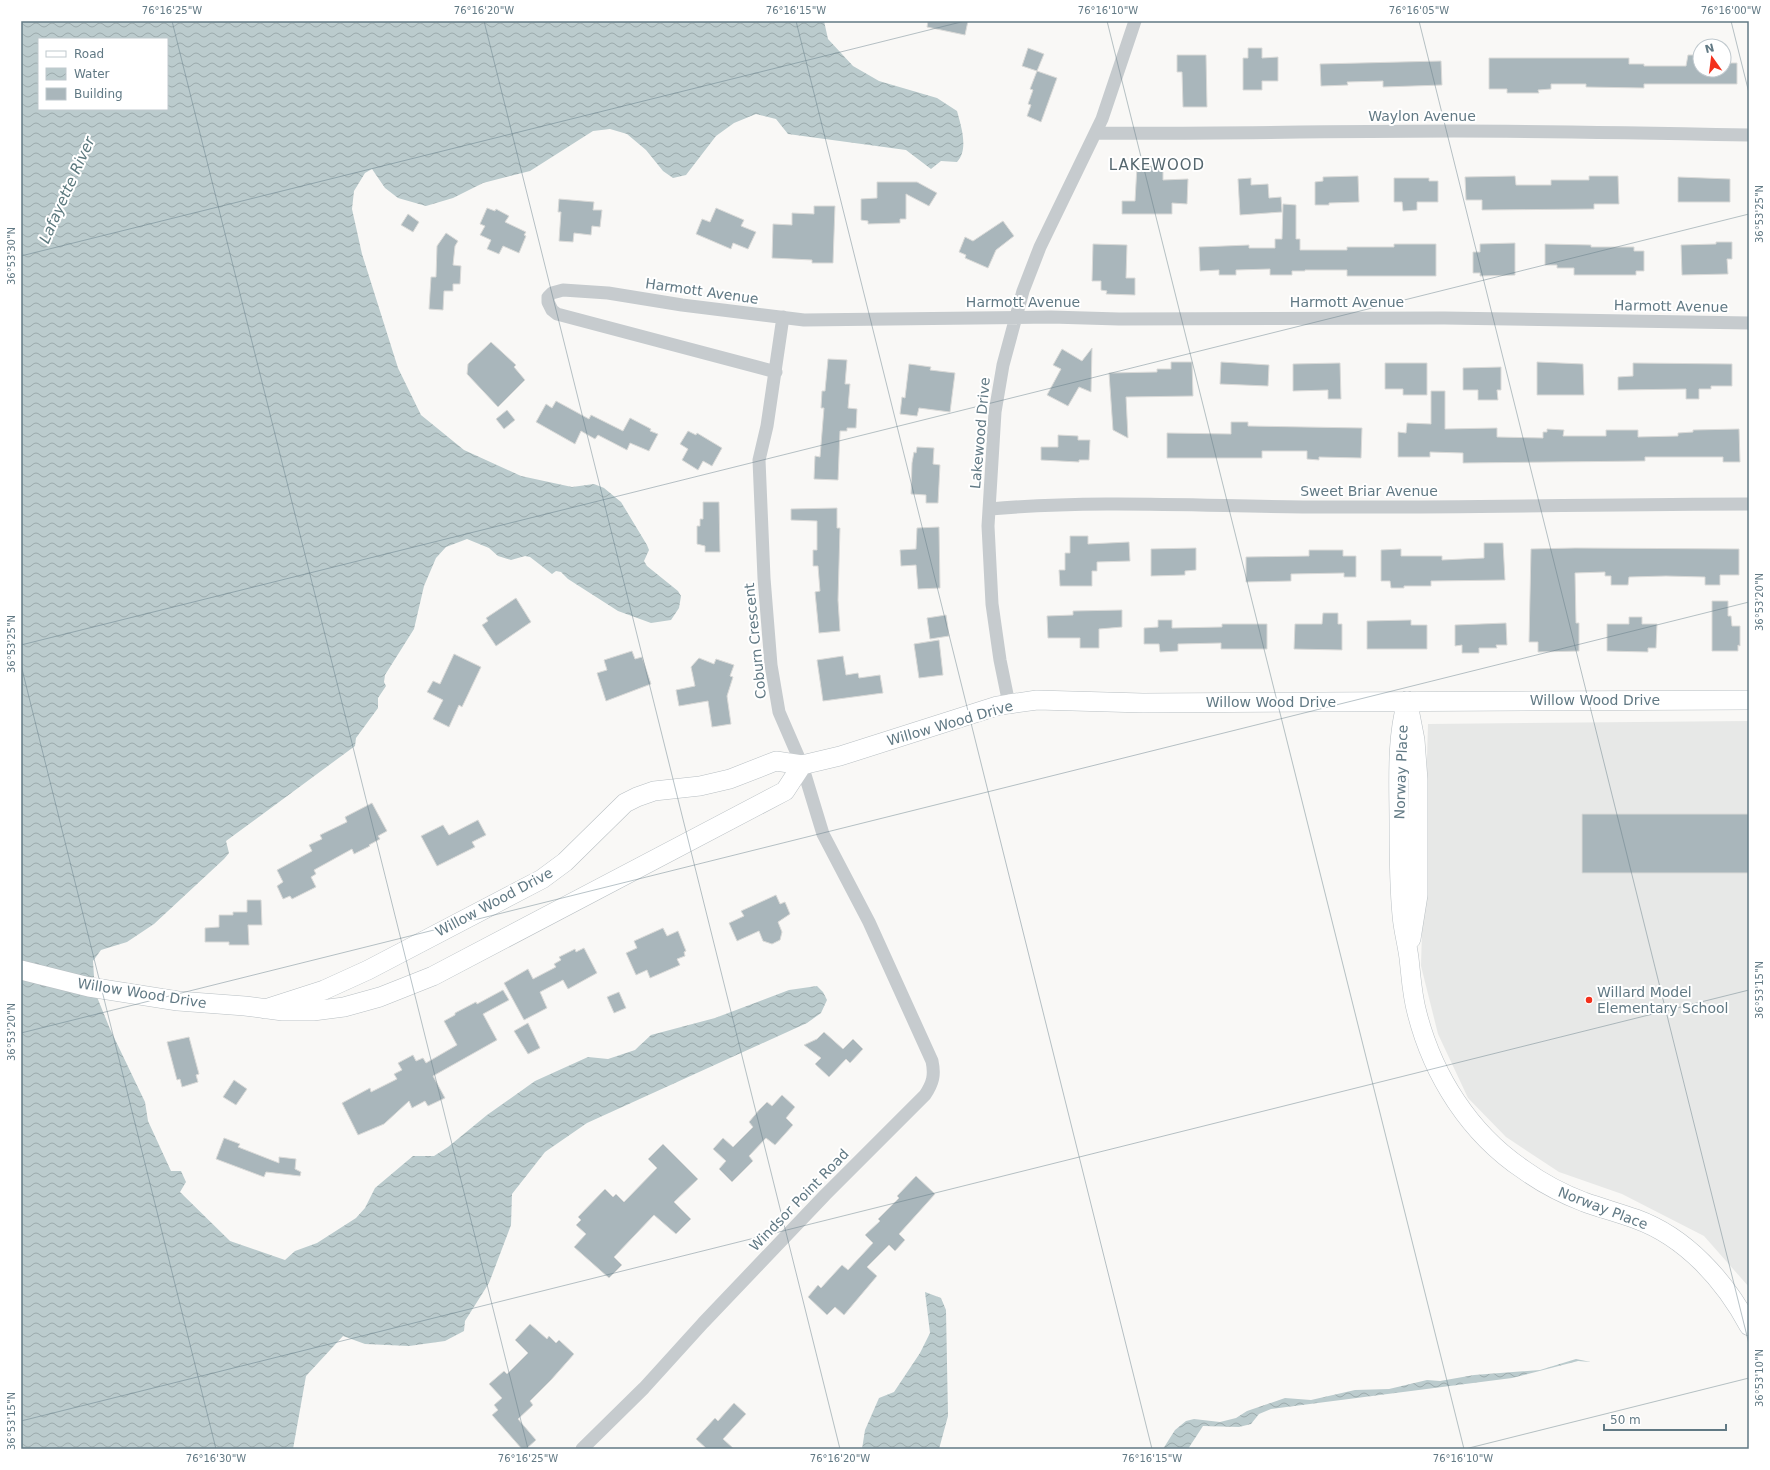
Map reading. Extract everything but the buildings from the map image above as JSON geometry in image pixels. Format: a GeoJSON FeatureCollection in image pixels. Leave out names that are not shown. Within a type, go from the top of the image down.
{"type":"FeatureCollection","features":[{"type":"Feature","properties":{"kind":"street","name":"Lakewood Drive"},"geometry":{"type":"LineString","coordinates":[[1009,704],[1000,660],[992,604],[989,548],[995,412],[1003,365],[1023,290],[1040,247],[1102,119],[1135,21]]}},
{"type":"Feature","properties":{"kind":"street","name":"Waylon Avenue"},"geometry":{"type":"LineString","coordinates":[[1096,133],[1226,134],[1453,131],[1635,132],[1749,135]]}},
{"type":"Feature","properties":{"kind":"street","name":"Harmott Avenue"},"geometry":{"type":"LineString","coordinates":[[776,372],[557,314],[552,310],[548,302],[548,297],[552,293],[563,290],[608,293],[682,306],[804,320],[1015,318],[1444,318],[1749,324]]}},
{"type":"Feature","properties":{"kind":"street","name":"Coburn Crescent"},"geometry":{"type":"LineString","coordinates":[[783,317],[768,426],[759,460],[764,578],[771,665],[779,712],[802,765],[823,834],[878,943]]}},
{"type":"Feature","properties":{"kind":"street","name":"Sweet Briar Avenue"},"geometry":{"type":"LineString","coordinates":[[990,509],[1027,506],[1088,505],[1330,507],[1749,504]]}},
{"type":"Feature","properties":{"kind":"street","name":"Willow Wood Drive"},"geometry":{"type":"LineString","coordinates":[[265,1009],[324,990],[368,970],[542,879],[565,862],[625,803],[638,797],[654,791],[700,786],[730,779],[776,761],[802,765],[840,756],[997,706],[1037,700],[1143,703],[1749,700]]}},
{"type":"Feature","properties":{"kind":"street","name":"Norway Place"},"geometry":{"type":"LineString","coordinates":[[1407,701],[1415,740],[1418,780],[1418,895],[1409,958],[1417,1012],[1427,1045],[1440,1077],[1458,1105],[1478,1131],[1502,1154],[1523,1170],[1552,1188],[1583,1201],[1638,1220],[1665,1233],[1685,1247],[1704,1264],[1725,1288],[1749,1326]]}},
{"type":"Feature","properties":{"kind":"street","name":"Willow Wood Drive"},"geometry":{"type":"LineString","coordinates":[[21,970],[89,987],[178,1001],[283,1011],[313,1011],[344,1007],[380,997],[433,976],[785,792],[802,765]]}},
{"type":"Feature","properties":{"kind":"street","name":"Windsor Point Road"},"geometry":{"type":"LineString","coordinates":[[582,1449],[644,1388],[825,1195],[925,1095],[932,1084],[934,1072],[932,1061],[878,943]]}},
{"type":"Feature","properties":{"kind":"shaded area","name":"Willard Model Elementary School"},"geometry":{"type":"Polygon","coordinates":[[[1749,721],[1749,1287],[1704,1236],[1622,1194],[1559,1172],[1506,1137],[1468,1098],[1438,1034],[1421,966],[1428,724],[1749,721]]]}},
{"type":"Feature","properties":{"kind":"water","name":"Lafayette River"},"geometry":{"type":"Polygon","coordinates":[[[21,21],[824,21],[828,39],[853,66],[879,81],[937,98],[957,111],[962,130],[963,151],[957,162],[941,161],[931,169],[906,150],[788,134],[776,119],[756,114],[734,123],[716,136],[686,175],[673,178],[663,171],[646,150],[627,134],[610,129],[593,131],[530,171],[483,183],[453,198],[426,206],[398,198],[385,188],[372,169],[365,173],[354,191],[352,209],[362,254],[398,368],[421,415],[464,450],[521,476],[572,487],[594,484],[604,488],[621,502],[647,545],[649,550],[644,561],[647,566],[678,591],[681,596],[679,608],[671,620],[651,623],[618,611],[568,579],[561,572],[556,571],[552,574],[530,557],[525,556],[511,560],[498,556],[489,548],[467,539],[446,547],[436,558],[424,586],[414,629],[385,675],[384,682],[386,686],[378,698],[378,708],[356,738],[355,746],[226,841],[229,853],[224,859],[154,924],[127,942],[101,950],[93,961],[95,992],[110,1029],[145,1102],[148,1121],[171,1171],[181,1171],[186,1182],[180,1192],[230,1241],[285,1260],[295,1251],[317,1243],[356,1218],[365,1208],[375,1188],[413,1156],[434,1156],[448,1147],[487,1115],[535,1081],[588,1057],[608,1059],[635,1050],[651,1035],[715,1018],[789,990],[817,986],[823,992],[827,1000],[821,1013],[807,1023],[587,1123],[545,1152],[512,1194],[511,1225],[489,1283],[465,1321],[464,1331],[445,1341],[409,1346],[365,1344],[343,1336],[306,1376],[293,1449],[21,1449],[21,21]]]}},
{"type":"Feature","properties":{"kind":"water"},"geometry":{"type":"Polygon","coordinates":[[[925,1292],[941,1298],[946,1310],[948,1416],[939,1449],[862,1449],[865,1430],[879,1398],[894,1392],[920,1353],[930,1333],[925,1292]]]}},
{"type":"Feature","properties":{"kind":"water"},"geometry":{"type":"Polygon","coordinates":[[[1576,1359],[1591,1362],[1578,1361],[1512,1378],[1271,1409],[1259,1414],[1251,1424],[1239,1427],[1203,1426],[1188,1449],[1163,1449],[1175,1430],[1186,1421],[1194,1419],[1220,1422],[1236,1418],[1247,1411],[1285,1398],[1311,1400],[1355,1390],[1389,1389],[1427,1380],[1440,1381],[1474,1375],[1540,1370],[1576,1359]]]}},
{"type":"Feature","properties":{"kind":"place","name":"Willard Model Elementary School"},"geometry":{"type":"Point","coordinates":[1589,1000]}},
{"type":"Feature","properties":{"kind":"district","name":"LAKEWOOD"},"geometry":{"type":"Point","coordinates":[1157,165]}}]}
